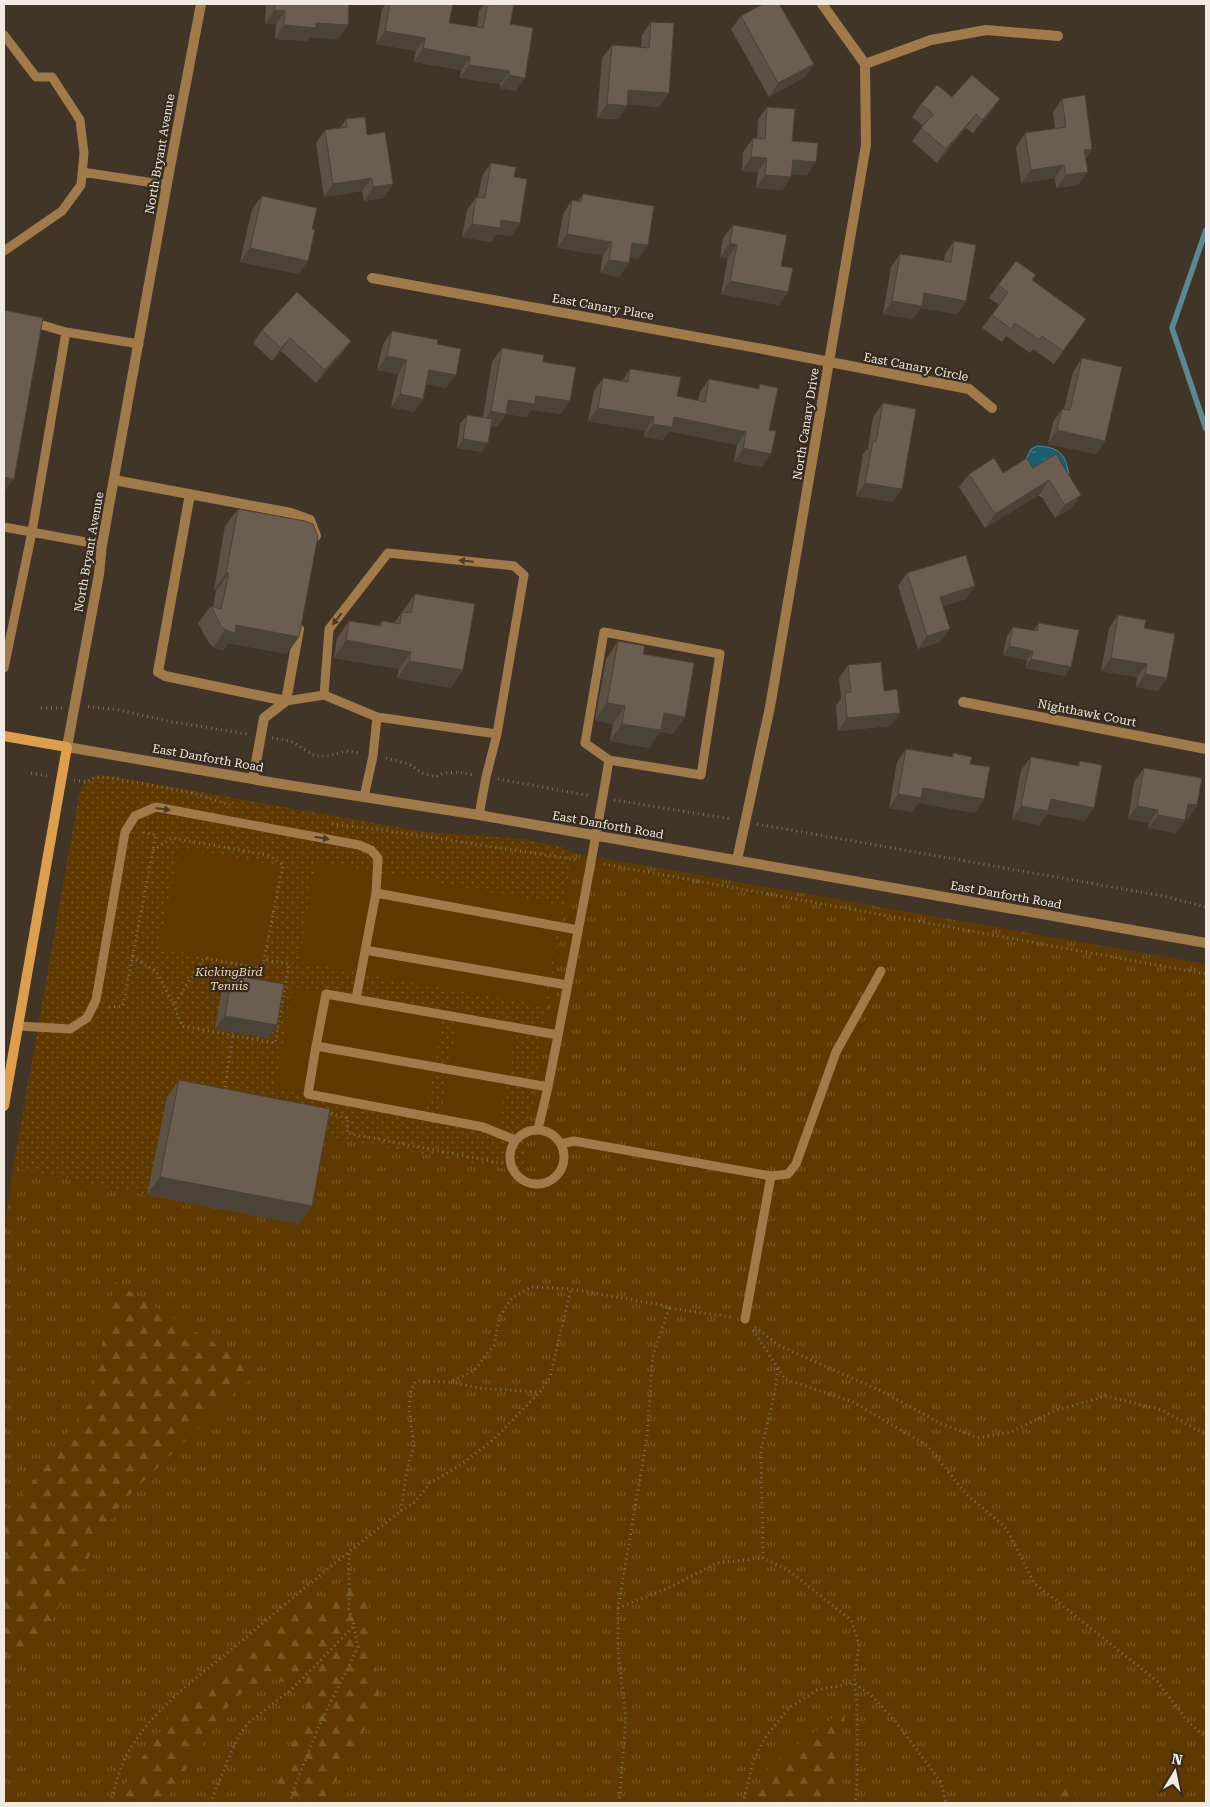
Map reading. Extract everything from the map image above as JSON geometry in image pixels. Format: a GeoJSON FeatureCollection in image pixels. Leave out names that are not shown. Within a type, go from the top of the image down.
{"type":"FeatureCollection","features":[{"type":"Feature","properties":{"kind":"main road","name":"East Danforth Road"},"geometry":{"type":"LineString","coordinates":[[4,736],[67,747]]}},
{"type":"Feature","properties":{"kind":"main road","name":"North Bryant Avenue"},"geometry":{"type":"LineString","coordinates":[[4,1106],[67,747]]}},
{"type":"Feature","properties":{"kind":"street","name":"North Bryant Avenue"},"geometry":{"type":"LineString","coordinates":[[67,747],[100,574],[102,545],[201,4]]}},
{"type":"Feature","properties":{"kind":"street"},"geometry":{"type":"LineString","coordinates":[[822,4],[865,64],[931,40],[986,30],[1058,36]]}},
{"type":"Feature","properties":{"kind":"street","name":"North Canary Drive"},"geometry":{"type":"LineString","coordinates":[[738,860],[771,697],[866,145],[865,64]]}},
{"type":"Feature","properties":{"kind":"street","name":"East Canary Place"},"geometry":{"type":"LineString","coordinates":[[372,278],[749,346],[828,363]]}},
{"type":"Feature","properties":{"kind":"street","name":"East Canary Circle"},"geometry":{"type":"LineString","coordinates":[[828,363],[969,388],[992,408]]}},
{"type":"Feature","properties":{"kind":"street"},"geometry":{"type":"LineString","coordinates":[[114,480],[291,513],[310,520],[316,536],[314,546]]}},
{"type":"Feature","properties":{"kind":"street"},"geometry":{"type":"LineString","coordinates":[[190,494],[158,672],[165,676],[286,701]]}},
{"type":"Feature","properties":{"kind":"street"},"geometry":{"type":"LineString","coordinates":[[253,779],[264,718],[286,701],[301,614]]}},
{"type":"Feature","properties":{"kind":"street","name":"Nighthawk Court"},"geometry":{"type":"LineString","coordinates":[[962,702],[1206,749]]}},
{"type":"Feature","properties":{"kind":"street","name":"East Danforth Road"},"geometry":{"type":"LineString","coordinates":[[67,747],[253,779],[480,814],[1206,943]]}},
{"type":"Feature","properties":{"kind":"lane"},"geometry":{"type":"LineString","coordinates":[[4,35],[36,77],[52,78],[80,120],[84,153],[81,186],[62,211],[4,251]]}},
{"type":"Feature","properties":{"kind":"lane"},"geometry":{"type":"LineString","coordinates":[[82,172],[167,186]]}},
{"type":"Feature","properties":{"kind":"lane"},"geometry":{"type":"LineString","coordinates":[[20,319],[66,332],[139,344]]}},
{"type":"Feature","properties":{"kind":"lane"},"geometry":{"type":"LineString","coordinates":[[4,668],[32,532],[66,332]]}},
{"type":"Feature","properties":{"kind":"lane"},"geometry":{"type":"LineString","coordinates":[[4,526],[102,545]]}},
{"type":"Feature","properties":{"kind":"lane"},"geometry":{"type":"LineString","coordinates":[[324,695],[329,629],[388,553],[514,566],[524,575],[497,734],[486,777],[480,814]]}},
{"type":"Feature","properties":{"kind":"lane"},"geometry":{"type":"LineString","coordinates":[[604,632],[720,654],[702,775],[609,760],[585,743],[604,632]]}},
{"type":"Feature","properties":{"kind":"lane"},"geometry":{"type":"LineString","coordinates":[[286,701],[324,695],[377,717],[497,734]]}},
{"type":"Feature","properties":{"kind":"lane"},"geometry":{"type":"LineString","coordinates":[[364,797],[373,756],[377,717]]}},
{"type":"Feature","properties":{"kind":"lane"},"geometry":{"type":"LineString","coordinates":[[538,1129],[558,1035],[609,760]]}},
{"type":"Feature","properties":{"kind":"lane"},"geometry":{"type":"LineString","coordinates":[[18,1026],[70,1029],[87,1018],[96,1000],[125,832],[135,816],[156,807],[359,845],[370,850],[378,858],[376,892],[356,999]]}},
{"type":"Feature","properties":{"kind":"lane"},"geometry":{"type":"LineString","coordinates":[[376,892],[578,930]]}},
{"type":"Feature","properties":{"kind":"lane"},"geometry":{"type":"LineString","coordinates":[[365,950],[567,985]]}},
{"type":"Feature","properties":{"kind":"lane"},"geometry":{"type":"LineString","coordinates":[[561,1144],[574,1141],[771,1176],[788,1174],[796,1164],[836,1052],[881,971]]}},
{"type":"Feature","properties":{"kind":"lane"},"geometry":{"type":"LineString","coordinates":[[514,1140],[483,1127],[308,1094],[326,994],[558,1035]]}},
{"type":"Feature","properties":{"kind":"lane"},"geometry":{"type":"LineString","coordinates":[[316,1046],[548,1086]]}},
{"type":"Feature","properties":{"kind":"lane"},"geometry":{"type":"LineString","coordinates":[[538,1129],[548,1131],[555,1136],[564,1152],[564,1162],[555,1178],[538,1184],[529,1183],[521,1179],[510,1166],[509,1157],[510,1148],[514,1140],[529,1130],[538,1129]]}},
{"type":"Feature","properties":{"kind":"lane"},"geometry":{"type":"LineString","coordinates":[[745,1319],[771,1176]]}},
{"type":"Feature","properties":{"kind":"path"},"geometry":{"type":"LineString","coordinates":[[95,707],[262,737],[291,740],[315,756],[329,756],[346,750],[390,758],[409,764],[422,773],[435,777],[459,772],[1163,896],[1206,907]]}},
{"type":"Feature","properties":{"kind":"path"},"geometry":{"type":"LineString","coordinates":[[87,782],[96,777],[110,778],[193,793],[231,806]]}},
{"type":"Feature","properties":{"kind":"path"},"geometry":{"type":"LineString","coordinates":[[325,823],[390,831],[591,862],[1206,974]]}},
{"type":"Feature","properties":{"kind":"path"},"geometry":{"type":"LineString","coordinates":[[109,1007],[123,1006],[156,835],[139,832]]}},
{"type":"Feature","properties":{"kind":"path"},"geometry":{"type":"LineString","coordinates":[[153,850],[172,838],[268,856],[283,865],[262,969],[204,958],[174,1005]]}},
{"type":"Feature","properties":{"kind":"path"},"geometry":{"type":"LineString","coordinates":[[132,958],[156,971],[174,1005],[182,1026],[275,1043],[289,964],[265,960]]}},
{"type":"Feature","properties":{"kind":"path"},"geometry":{"type":"LineString","coordinates":[[224,1095],[234,1036]]}},
{"type":"Feature","properties":{"kind":"path"},"geometry":{"type":"LineString","coordinates":[[321,1112],[348,1118],[347,1133],[510,1166]]}},
{"type":"Feature","properties":{"kind":"path"},"geometry":{"type":"LineString","coordinates":[[450,1382],[474,1371],[494,1345],[500,1316],[512,1298],[531,1287],[571,1289],[669,1308],[745,1319],[780,1346],[881,1391],[942,1424],[978,1438],[1012,1432],[1054,1411],[1106,1396],[1162,1410],[1206,1435]]}},
{"type":"Feature","properties":{"kind":"path"},"geometry":{"type":"LineString","coordinates":[[111,1803],[115,1785],[125,1758],[136,1740],[165,1704],[349,1551],[415,1502],[430,1482],[458,1466],[493,1440],[540,1392],[550,1377],[571,1289]]}},
{"type":"Feature","properties":{"kind":"path"},"geometry":{"type":"LineString","coordinates":[[619,1803],[626,1719],[618,1650],[618,1608],[648,1437],[653,1355],[669,1308]]}},
{"type":"Feature","properties":{"kind":"path"},"geometry":{"type":"LineString","coordinates":[[745,1319],[785,1379],[853,1402],[928,1446],[966,1494],[1003,1525],[1034,1583],[1157,1681],[1190,1723],[1206,1737]]}},
{"type":"Feature","properties":{"kind":"path"},"geometry":{"type":"LineString","coordinates":[[763,1558],[761,1450],[774,1396],[778,1368]]}},
{"type":"Feature","properties":{"kind":"path"},"geometry":{"type":"LineString","coordinates":[[401,1511],[407,1469],[414,1446],[409,1409],[411,1390],[416,1381],[450,1382],[478,1388],[540,1392]]}},
{"type":"Feature","properties":{"kind":"path"},"geometry":{"type":"LineString","coordinates":[[291,1803],[292,1793],[319,1726],[358,1647],[349,1609],[349,1551]]}},
{"type":"Feature","properties":{"kind":"path"},"geometry":{"type":"LineString","coordinates":[[618,1608],[666,1590],[717,1563],[763,1558],[788,1570],[851,1620],[860,1644],[854,1683],[857,1702],[857,1788],[855,1803]]}},
{"type":"Feature","properties":{"kind":"path"},"geometry":{"type":"LineString","coordinates":[[210,1803],[236,1741],[248,1724],[292,1689],[354,1626]]}},
{"type":"Feature","properties":{"kind":"path"},"geometry":{"type":"LineString","coordinates":[[743,1803],[753,1762],[764,1740],[789,1708],[817,1690],[854,1683],[873,1697],[896,1722],[941,1782],[946,1803]]}},
{"type":"Feature","properties":{"kind":"green space","name":"KickingBird Tennis"},"geometry":{"type":"Polygon","coordinates":[[[105,775],[425,832],[524,839],[563,847],[572,853],[522,1172],[317,1135],[147,1195],[13,1168],[79,794],[85,781],[105,775]]]}},
{"type":"Feature","properties":{"kind":"green space"},"geometry":{"type":"Polygon","coordinates":[[[179,848],[280,866],[262,966],[159,948],[179,848]]]}},
{"type":"Feature","properties":{"kind":"green space"},"geometry":{"type":"Polygon","coordinates":[[[572,853],[1206,964],[1206,1803],[4,1803],[4,1229],[13,1168],[147,1195],[317,1135],[521,1171],[572,853]]]}},
{"type":"Feature","properties":{"kind":"green space"},"geometry":{"type":"Polygon","coordinates":[[[316,861],[561,905],[544,1006],[299,962],[316,861]]]}},
{"type":"Feature","properties":{"kind":"green space"},"geometry":{"type":"Polygon","coordinates":[[[293,987],[443,1016],[425,1116],[275,1088],[293,987]]]}},
{"type":"Feature","properties":{"kind":"green space"},"geometry":{"type":"Polygon","coordinates":[[[459,1011],[517,1022],[498,1130],[440,1120],[459,1011]]]}},
{"type":"Feature","properties":{"kind":"green space"},"geometry":{"type":"Polygon","coordinates":[[[115,1282],[258,1370],[121,1503],[32,1652],[6,1655],[4,1663],[4,1521],[90,1403],[115,1282]]]}},
{"type":"Feature","properties":{"kind":"green space"},"geometry":{"type":"Polygon","coordinates":[[[366,1583],[380,1701],[323,1803],[269,1803],[312,1690],[267,1677],[233,1699],[164,1803],[114,1803],[133,1771],[172,1714],[305,1602],[366,1583]]]}},
{"type":"Feature","properties":{"kind":"green space"},"geometry":{"type":"Polygon","coordinates":[[[846,1708],[834,1803],[753,1803],[770,1765],[846,1708]]]}},
{"type":"Feature","properties":{"kind":"green space"},"geometry":{"type":"Polygon","coordinates":[[[1066,1787],[1087,1803],[1054,1803],[1066,1787]]]}},
{"type":"Feature","properties":{"kind":"water"},"geometry":{"type":"Polygon","coordinates":[[[1037,446],[1057,450],[1064,458],[1068,470],[1069,478],[1045,498],[1029,490],[1023,465],[1031,449],[1037,446]]]}},
{"type":"Feature","properties":{"kind":"building"},"geometry":{"type":"Polygon","coordinates":[[[275,4],[349,4],[348,25],[316,23],[316,28],[284,25],[285,11],[274,10],[275,4]]]}},
{"type":"Feature","properties":{"kind":"building"},"geometry":{"type":"Polygon","coordinates":[[[390,4],[453,4],[449,23],[483,28],[488,4],[514,4],[510,24],[533,28],[525,78],[509,75],[510,71],[469,65],[470,57],[423,48],[425,38],[385,31],[390,4]]]}},
{"type":"Feature","properties":{"kind":"building"},"geometry":{"type":"Polygon","coordinates":[[[763,4],[779,4],[814,64],[778,83],[741,16],[763,4]]]}},
{"type":"Feature","properties":{"kind":"building"},"geometry":{"type":"Polygon","coordinates":[[[651,22],[674,23],[669,93],[628,90],[627,106],[607,104],[612,45],[649,48],[651,22]]]}},
{"type":"Feature","properties":{"kind":"building"},"geometry":{"type":"Polygon","coordinates":[[[972,75],[1000,99],[982,120],[976,114],[946,149],[921,128],[933,114],[921,104],[937,85],[952,97],[972,75]]]}},
{"type":"Feature","properties":{"kind":"building"},"geometry":{"type":"Polygon","coordinates":[[[1085,95],[1092,149],[1084,150],[1088,172],[1066,175],[1064,165],[1031,170],[1025,133],[1066,127],[1062,99],[1085,95]]]}},
{"type":"Feature","properties":{"kind":"building"},"geometry":{"type":"Polygon","coordinates":[[[767,107],[795,109],[792,141],[818,143],[816,162],[793,160],[791,177],[765,175],[767,158],[751,157],[753,138],[765,139],[767,107]]]}},
{"type":"Feature","properties":{"kind":"building"},"geometry":{"type":"Polygon","coordinates":[[[365,117],[367,135],[385,132],[393,184],[373,187],[372,178],[333,184],[325,130],[347,127],[346,119],[365,117]]]}},
{"type":"Feature","properties":{"kind":"building"},"geometry":{"type":"Polygon","coordinates":[[[491,163],[516,167],[514,177],[527,179],[520,223],[501,220],[500,228],[472,224],[476,197],[485,198],[491,163]]]}},
{"type":"Feature","properties":{"kind":"building"},"geometry":{"type":"Polygon","coordinates":[[[583,194],[654,206],[648,245],[632,243],[629,263],[609,260],[612,242],[567,234],[572,200],[581,202],[583,194]]]}},
{"type":"Feature","properties":{"kind":"building"},"geometry":{"type":"Polygon","coordinates":[[[262,196],[317,208],[312,229],[315,230],[308,261],[250,248],[262,196]]]}},
{"type":"Feature","properties":{"kind":"building"},"geometry":{"type":"Polygon","coordinates":[[[733,225],[787,235],[781,266],[793,268],[788,292],[730,281],[737,245],[730,243],[733,225]]]}},
{"type":"Feature","properties":{"kind":"building"},"geometry":{"type":"Polygon","coordinates":[[[954,241],[976,245],[966,301],[924,293],[922,306],[892,301],[900,254],[951,262],[954,241]]]}},
{"type":"Feature","properties":{"kind":"building"},"geometry":{"type":"Polygon","coordinates":[[[1016,261],[1036,275],[1032,280],[1086,319],[1063,351],[1042,336],[1039,340],[1015,323],[1011,329],[992,315],[1008,292],[998,285],[1016,261]]]}},
{"type":"Feature","properties":{"kind":"building"},"geometry":{"type":"Polygon","coordinates":[[[297,292],[351,341],[325,370],[290,338],[281,348],[262,330],[297,292]]]}},
{"type":"Feature","properties":{"kind":"building"},"geometry":{"type":"Polygon","coordinates":[[[4,310],[43,318],[14,479],[4,477],[4,310]]]}},
{"type":"Feature","properties":{"kind":"building"},"geometry":{"type":"Polygon","coordinates":[[[392,331],[438,340],[437,344],[461,349],[456,375],[429,370],[423,399],[400,394],[407,360],[387,356],[392,331]]]}},
{"type":"Feature","properties":{"kind":"building"},"geometry":{"type":"Polygon","coordinates":[[[502,348],[544,355],[543,362],[576,367],[570,401],[536,396],[535,404],[508,400],[506,414],[491,411],[502,348]]]}},
{"type":"Feature","properties":{"kind":"building"},"geometry":{"type":"Polygon","coordinates":[[[1082,358],[1122,367],[1105,441],[1057,430],[1062,409],[1070,410],[1082,358]]]}},
{"type":"Feature","properties":{"kind":"building"},"geometry":{"type":"Polygon","coordinates":[[[630,369],[681,377],[677,396],[705,402],[709,379],[759,389],[760,384],[778,388],[769,430],[776,431],[771,454],[743,448],[746,432],[674,417],[672,427],[653,424],[654,417],[598,408],[603,378],[628,382],[630,369]]]}},
{"type":"Feature","properties":{"kind":"building"},"geometry":{"type":"Polygon","coordinates":[[[883,403],[916,409],[902,489],[865,483],[873,441],[876,442],[883,403]]]}},
{"type":"Feature","properties":{"kind":"building"},"geometry":{"type":"Polygon","coordinates":[[[467,415],[492,419],[488,443],[463,439],[467,415]]]}},
{"type":"Feature","properties":{"kind":"building"},"geometry":{"type":"Polygon","coordinates":[[[1056,454],[1081,495],[1065,505],[1049,480],[995,514],[969,474],[994,458],[1003,473],[1027,458],[1033,468],[1056,454]]]}},
{"type":"Feature","properties":{"kind":"building"},"geometry":{"type":"Polygon","coordinates":[[[238,509],[313,524],[318,536],[299,637],[236,625],[235,633],[225,630],[211,606],[221,609],[229,573],[226,573],[238,509]]]}},
{"type":"Feature","properties":{"kind":"building"},"geometry":{"type":"Polygon","coordinates":[[[966,555],[975,586],[940,597],[950,629],[927,636],[907,573],[966,555]]]}},
{"type":"Feature","properties":{"kind":"building"},"geometry":{"type":"Polygon","coordinates":[[[415,594],[475,604],[463,670],[409,661],[411,652],[346,640],[349,621],[381,626],[382,621],[400,624],[402,612],[411,613],[415,594]]]}},
{"type":"Feature","properties":{"kind":"building"},"geometry":{"type":"Polygon","coordinates":[[[1118,615],[1146,620],[1144,628],[1175,634],[1167,678],[1145,674],[1147,664],[1111,658],[1118,615]]]}},
{"type":"Feature","properties":{"kind":"building"},"geometry":{"type":"Polygon","coordinates":[[[1039,623],[1079,630],[1071,667],[1031,659],[1033,651],[1009,646],[1013,627],[1037,631],[1039,623]]]}},
{"type":"Feature","properties":{"kind":"building"},"geometry":{"type":"Polygon","coordinates":[[[618,641],[645,646],[643,654],[694,663],[685,717],[664,713],[661,730],[622,724],[625,706],[607,703],[618,641]]]}},
{"type":"Feature","properties":{"kind":"building"},"geometry":{"type":"Polygon","coordinates":[[[881,662],[884,691],[897,689],[900,713],[847,718],[845,693],[851,692],[848,665],[881,662]]]}},
{"type":"Feature","properties":{"kind":"building"},"geometry":{"type":"Polygon","coordinates":[[[906,749],[953,757],[953,753],[972,757],[970,764],[990,767],[984,799],[923,788],[921,798],[898,794],[906,749]]]}},
{"type":"Feature","properties":{"kind":"building"},"geometry":{"type":"Polygon","coordinates":[[[1031,757],[1079,766],[1080,761],[1102,765],[1094,808],[1051,799],[1048,811],[1021,806],[1031,757]]]}},
{"type":"Feature","properties":{"kind":"building"},"geometry":{"type":"Polygon","coordinates":[[[1144,768],[1202,778],[1197,805],[1188,804],[1185,820],[1158,815],[1158,810],[1137,806],[1144,768]]]}},
{"type":"Feature","properties":{"kind":"building"},"geometry":{"type":"Polygon","coordinates":[[[232,975],[284,984],[277,1025],[225,1016],[232,975]]]}},
{"type":"Feature","properties":{"kind":"building"},"geometry":{"type":"Polygon","coordinates":[[[179,1080],[330,1109],[312,1206],[160,1177],[179,1080]]]}},
{"type":"Feature","properties":{"kind":"waterway"},"geometry":{"type":"LineString","coordinates":[[1206,230],[1172,328],[1206,429]]}}]}
